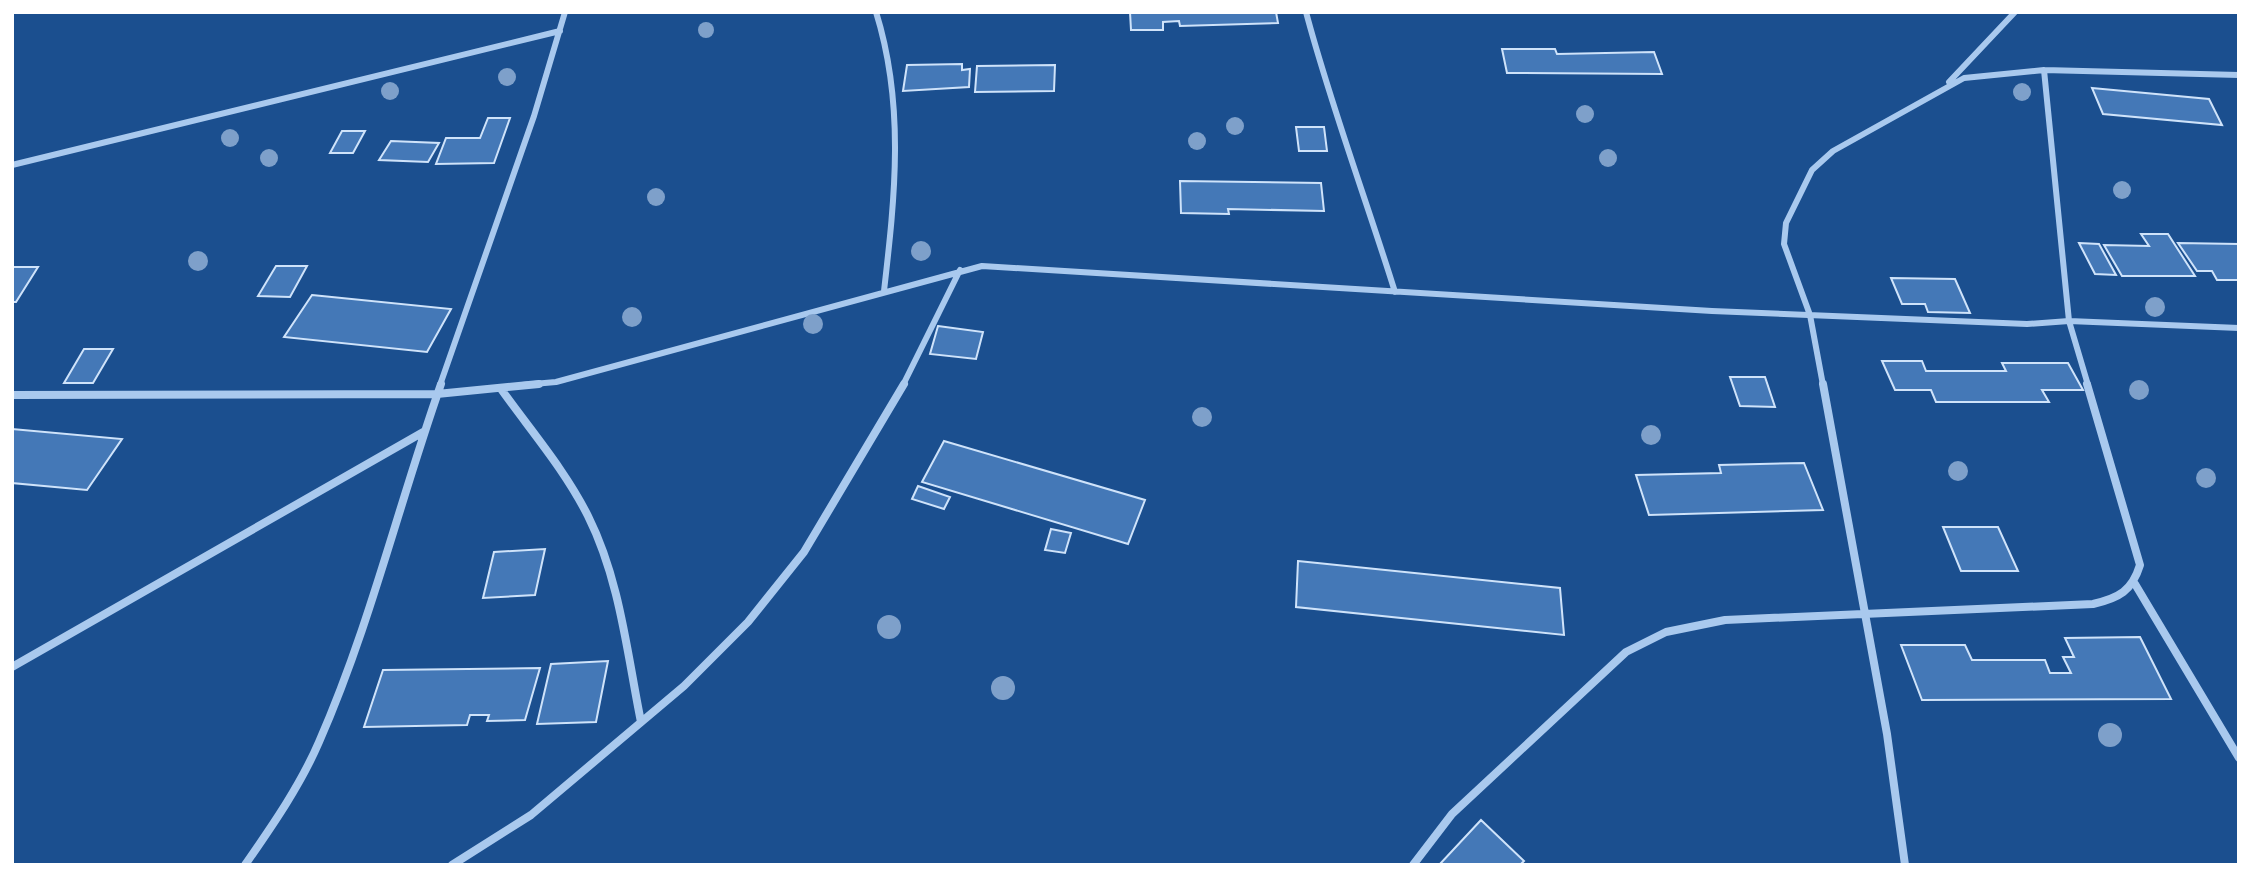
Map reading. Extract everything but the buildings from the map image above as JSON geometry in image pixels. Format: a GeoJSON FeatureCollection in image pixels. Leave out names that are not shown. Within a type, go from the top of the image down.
{"type":"FeatureCollection","features":[{"type":"Feature","properties":{"kind":"street"},"geometry":{"type":"LineString","coordinates":[[245,865],[285,807],[320,743],[364,624],[437,394],[534,116],[565,12]]}},
{"type":"Feature","properties":{"kind":"street"},"geometry":{"type":"LineString","coordinates":[[876,12],[888,44],[898,127],[898,167],[884,291]]}},
{"type":"Feature","properties":{"kind":"street"},"geometry":{"type":"LineString","coordinates":[[1306,12],[1321,69],[1345,134],[1395,292]]}},
{"type":"Feature","properties":{"kind":"street"},"geometry":{"type":"LineString","coordinates":[[1946,86],[2015,12]]}},
{"type":"Feature","properties":{"kind":"street"},"geometry":{"type":"LineString","coordinates":[[12,164],[560,32]]}},
{"type":"Feature","properties":{"kind":"street"},"geometry":{"type":"LineString","coordinates":[[1412,865],[1452,814],[1626,652],[1667,632],[1725,620],[2093,604],[2119,598],[2135,584],[2140,565],[2069,321],[2044,70]]}},
{"type":"Feature","properties":{"kind":"street"},"geometry":{"type":"LineString","coordinates":[[1905,865],[1887,734],[1811,315],[1784,244],[1786,223],[1812,170],[1833,151],[1946,86],[1986,75],[2044,70],[2239,75]]}},
{"type":"Feature","properties":{"kind":"street"},"geometry":{"type":"LineString","coordinates":[[12,395],[437,394],[556,382],[960,270],[1002,266],[1395,292],[1811,315],[2027,324],[2069,321],[2239,328]]}},
{"type":"Feature","properties":{"kind":"street"},"geometry":{"type":"LineString","coordinates":[[452,865],[531,815],[684,686],[748,622],[804,552],[904,387],[960,270]]}},
{"type":"Feature","properties":{"kind":"street"},"geometry":{"type":"LineString","coordinates":[[501,389],[569,487],[596,532],[612,581],[641,722]]}},
{"type":"Feature","properties":{"kind":"street"},"geometry":{"type":"LineString","coordinates":[[12,667],[425,432]]}},
{"type":"Feature","properties":{"kind":"street"},"geometry":{"type":"LineString","coordinates":[[2135,584],[2239,758]]}}]}
